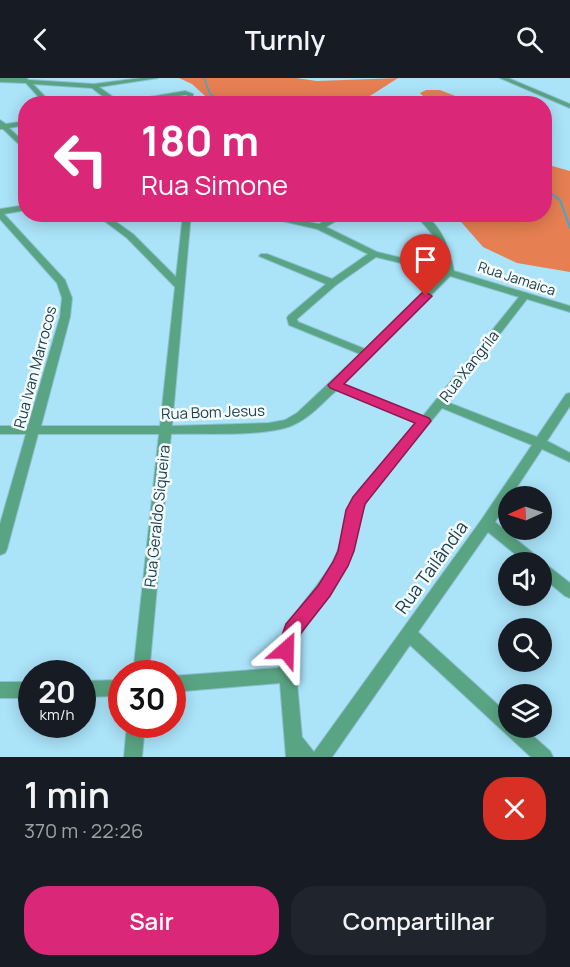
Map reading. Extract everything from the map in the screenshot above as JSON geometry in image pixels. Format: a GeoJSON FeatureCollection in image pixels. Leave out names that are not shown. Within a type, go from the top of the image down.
{"type":"FeatureCollection","features":[{"type":"Feature","properties":{"kind":"street"},"geometry":{"type":"LineString","coordinates":[[0,80],[94,86],[155,78]]}},
{"type":"Feature","properties":{"kind":"street"},"geometry":{"type":"LineString","coordinates":[[502,78],[546,96]]}},
{"type":"Feature","properties":{"kind":"street"},"geometry":{"type":"LineString","coordinates":[[512,82],[527,78]]}},
{"type":"Feature","properties":{"kind":"street"},"geometry":{"type":"LineString","coordinates":[[25,80],[40,96]]}},
{"type":"Feature","properties":{"kind":"street"},"geometry":{"type":"LineString","coordinates":[[94,86],[108,96]]}},
{"type":"Feature","properties":{"kind":"street"},"geometry":{"type":"LineString","coordinates":[[166,96],[177,94],[190,94],[190,96]]}},
{"type":"Feature","properties":{"kind":"street"},"geometry":{"type":"LineString","coordinates":[[552,99],[570,106]]}},
{"type":"Feature","properties":{"kind":"street"},"geometry":{"type":"LineString","coordinates":[[1,125],[18,124]]}},
{"type":"Feature","properties":{"kind":"street"},"geometry":{"type":"LineString","coordinates":[[1,125],[18,141]]}},
{"type":"Feature","properties":{"kind":"street"},"geometry":{"type":"LineString","coordinates":[[0,213],[18,209]]}},
{"type":"Feature","properties":{"kind":"street","name":"Rua Ivan Marrocos"},"geometry":{"type":"LineString","coordinates":[[0,213],[53,271],[67,291],[65,317],[0,549]]}},
{"type":"Feature","properties":{"kind":"street"},"geometry":{"type":"LineString","coordinates":[[110,222],[130,236],[180,287]]}},
{"type":"Feature","properties":{"kind":"street","name":"Rua Geraldo Siqueira"},"geometry":{"type":"LineString","coordinates":[[142,660],[186,222]]}},
{"type":"Feature","properties":{"kind":"street","name":"Rua Jamaica"},"geometry":{"type":"LineString","coordinates":[[298,222],[320,227],[374,254],[407,260],[570,309]]}},
{"type":"Feature","properties":{"kind":"street"},"geometry":{"type":"LineString","coordinates":[[320,227],[328,222]]}},
{"type":"Feature","properties":{"kind":"street"},"geometry":{"type":"LineString","coordinates":[[428,222],[441,243],[449,272]]}},
{"type":"Feature","properties":{"kind":"street"},"geometry":{"type":"LineString","coordinates":[[366,353],[297,326],[292,321],[293,315],[374,254]]}},
{"type":"Feature","properties":{"kind":"street"},"geometry":{"type":"LineString","coordinates":[[264,256],[333,283]]}},
{"type":"Feature","properties":{"kind":"street","name":"Rua Bom Jesus"},"geometry":{"type":"LineString","coordinates":[[0,430],[166,430],[281,426],[296,420],[335,385],[449,272]]}},
{"type":"Feature","properties":{"kind":"street","name":"Rua Xangrila"},"geometry":{"type":"LineString","coordinates":[[294,749],[286,650],[290,635],[324,591],[339,566],[346,551],[358,501],[440,403],[525,295]]}},
{"type":"Feature","properties":{"kind":"street"},"geometry":{"type":"LineString","coordinates":[[335,385],[424,421]]}},
{"type":"Feature","properties":{"kind":"street","name":"Rua Tailândia"},"geometry":{"type":"LineString","coordinates":[[321,757],[486,523],[570,397]]}},
{"type":"Feature","properties":{"kind":"street"},"geometry":{"type":"LineString","coordinates":[[440,403],[538,442],[570,458]]}},
{"type":"Feature","properties":{"kind":"street"},"geometry":{"type":"LineString","coordinates":[[486,523],[522,552]]}},
{"type":"Feature","properties":{"kind":"street"},"geometry":{"type":"LineString","coordinates":[[552,577],[570,592]]}},
{"type":"Feature","properties":{"kind":"street"},"geometry":{"type":"LineString","coordinates":[[408,633],[498,715]]}},
{"type":"Feature","properties":{"kind":"street"},"geometry":{"type":"LineString","coordinates":[[186,683],[288,675]]}},
{"type":"Feature","properties":{"kind":"street"},"geometry":{"type":"LineString","coordinates":[[0,690],[18,690]]}},
{"type":"Feature","properties":{"kind":"street"},"geometry":{"type":"LineString","coordinates":[[133,757],[135,738]]}},
{"type":"Feature","properties":{"kind":"street"},"geometry":{"type":"LineString","coordinates":[[523,738],[544,757]]}},
{"type":"Feature","properties":{"kind":"street"},"geometry":{"type":"LineString","coordinates":[[294,749],[307,757]]}},
{"type":"Feature","properties":{"kind":"shaded area"},"geometry":{"type":"Polygon","coordinates":[[[179,78],[296,78],[317,81],[398,78],[370,96],[205,96],[192,84],[179,78]]]}},
{"type":"Feature","properties":{"kind":"shaded area"},"geometry":{"type":"Polygon","coordinates":[[[426,90],[440,90],[455,96],[423,96],[420,93],[426,90]]]}},
{"type":"Feature","properties":{"kind":"shaded area"},"geometry":{"type":"Polygon","coordinates":[[[552,166],[570,171],[570,272],[517,263],[483,247],[461,222],[552,222],[552,166]]]}},
{"type":"Feature","properties":{"kind":"waterway"},"geometry":{"type":"LineString","coordinates":[[204,78],[210,94],[213,96]]}},
{"type":"Feature","properties":{"kind":"waterway"},"geometry":{"type":"LineString","coordinates":[[552,194],[560,200],[570,228]]}},
{"type":"Feature","properties":{"kind":"route"},"geometry":{"type":"LineString","coordinates":[[286,650],[287,641],[293,630],[324,591],[339,566],[352,532],[354,510],[358,501],[424,421],[335,385],[426,296]]}}]}
